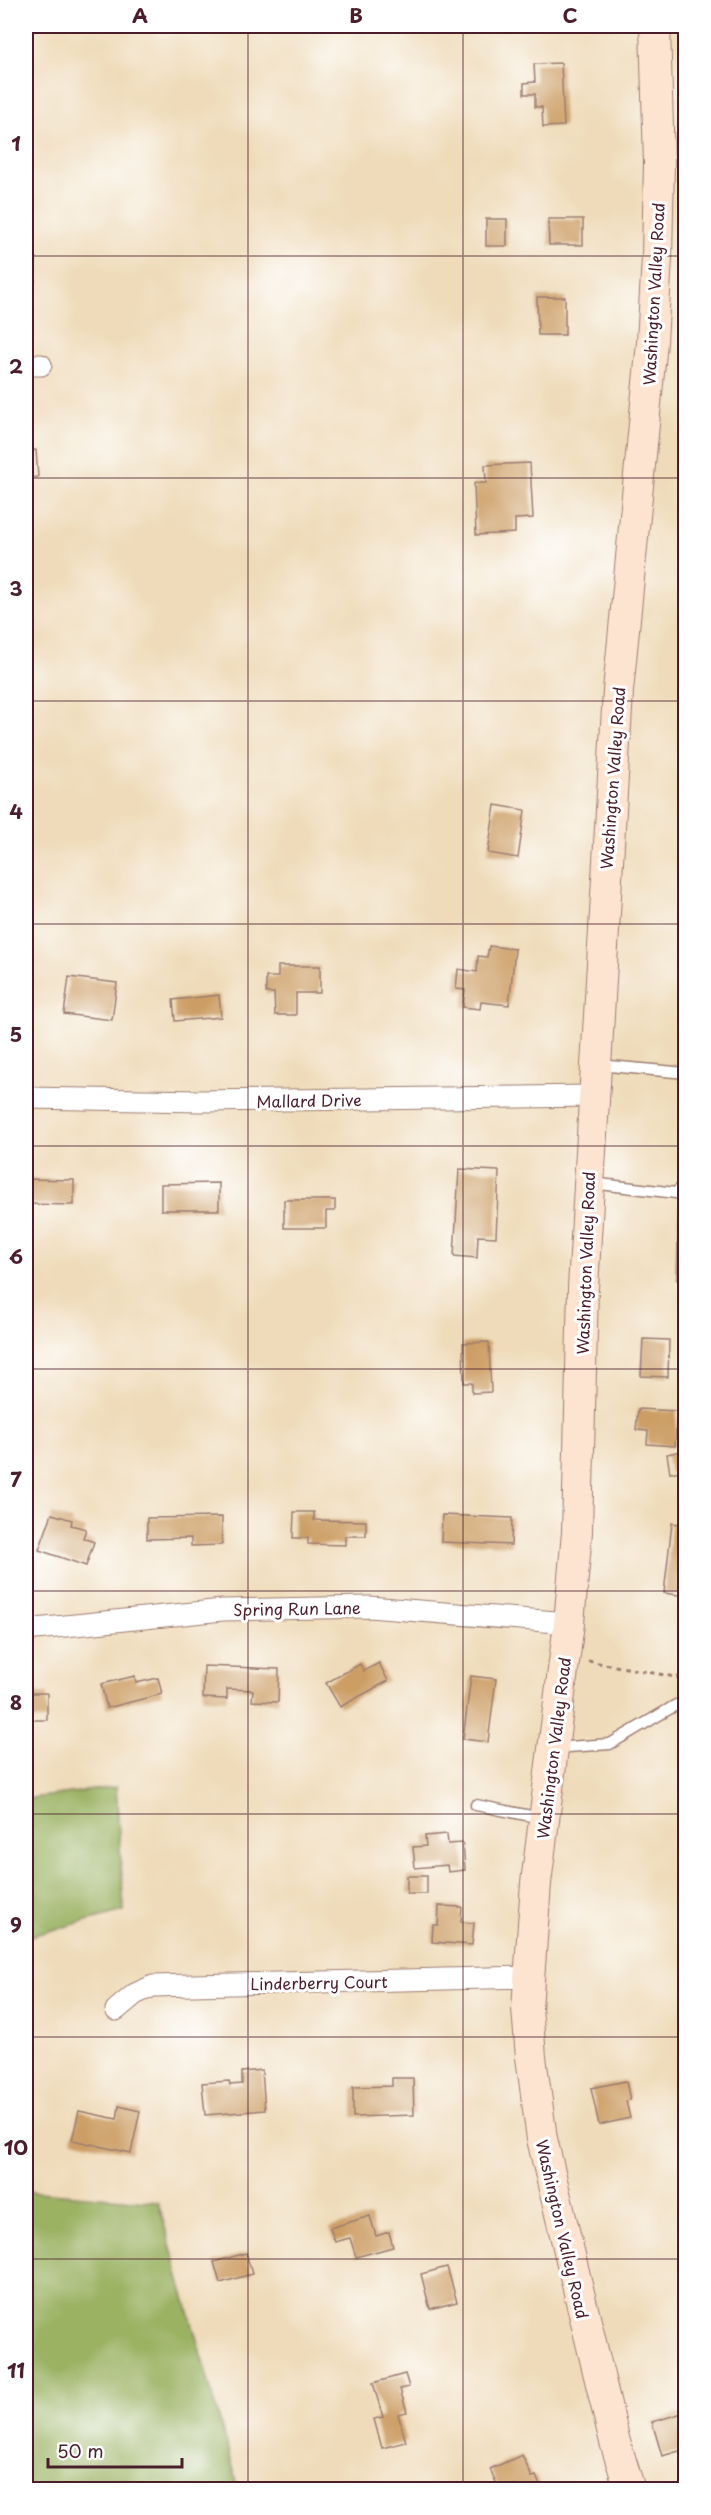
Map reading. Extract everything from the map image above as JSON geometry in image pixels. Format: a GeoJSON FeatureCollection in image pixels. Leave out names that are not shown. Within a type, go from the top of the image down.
{"type":"FeatureCollection","features":[{"type":"Feature","properties":{"kind":"street","name":"Washington Valley Road"},"geometry":{"type":"LineString","coordinates":[[630,2490],[612,2431],[542,2139],[527,2008],[544,1819],[569,1623],[577,1532],[583,1288],[592,1096],[618,691],[652,342],[659,164],[655,26]]}},
{"type":"Feature","properties":{"kind":"street","name":"Mallard Drive"},"geometry":{"type":"LineString","coordinates":[[26,1098],[201,1101],[592,1096]]}},
{"type":"Feature","properties":{"kind":"street","name":"Spring Run Lane"},"geometry":{"type":"LineString","coordinates":[[26,1630],[223,1610],[369,1607],[569,1623]]}},
{"type":"Feature","properties":{"kind":"street","name":"Linderberry Court"},"geometry":{"type":"LineString","coordinates":[[116,2010],[135,1994],[153,1986],[528,1977]]}},
{"type":"Feature","properties":{"kind":"lane"},"geometry":{"type":"LineString","coordinates":[[594,1065],[686,1073]]}},
{"type":"Feature","properties":{"kind":"lane"},"geometry":{"type":"LineString","coordinates":[[588,1183],[676,1193],[686,1182]]}},
{"type":"Feature","properties":{"kind":"lane"},"geometry":{"type":"LineString","coordinates":[[554,1748],[610,1744],[676,1705],[686,1707]]}},
{"type":"Feature","properties":{"kind":"lane"},"geometry":{"type":"LineString","coordinates":[[476,1805],[544,1819]]}},
{"type":"Feature","properties":{"kind":"path"},"geometry":{"type":"LineString","coordinates":[[565,1657],[686,1678]]}},
{"type":"Feature","properties":{"kind":"green space"},"geometry":{"type":"Polygon","coordinates":[[[116,1787],[124,1911],[26,1937],[26,1799],[116,1787]]]}},
{"type":"Feature","properties":{"kind":"green space"},"geometry":{"type":"Polygon","coordinates":[[[26,2191],[158,2202],[239,2489],[26,2489],[26,2191]]]}},
{"type":"Feature","properties":{"kind":"building"},"geometry":{"type":"Polygon","coordinates":[[[561,63],[564,126],[543,127],[542,107],[535,107],[535,94],[524,94],[524,83],[535,82],[534,64],[561,63]]]}},
{"type":"Feature","properties":{"kind":"building"},"geometry":{"type":"Polygon","coordinates":[[[486,219],[507,219],[507,246],[486,246],[486,219]]]}},
{"type":"Feature","properties":{"kind":"building"},"geometry":{"type":"Polygon","coordinates":[[[548,219],[583,219],[583,245],[549,245],[548,219]]]}},
{"type":"Feature","properties":{"kind":"building"},"geometry":{"type":"Polygon","coordinates":[[[26,257],[36,258],[35,282],[26,282],[26,257]]]}},
{"type":"Feature","properties":{"kind":"building"},"geometry":{"type":"Polygon","coordinates":[[[537,297],[565,297],[565,335],[538,335],[537,297]]]}},
{"type":"Feature","properties":{"kind":"building"},"geometry":{"type":"Polygon","coordinates":[[[36,450],[38,477],[26,478],[26,451],[36,450]]]}},
{"type":"Feature","properties":{"kind":"building"},"geometry":{"type":"Polygon","coordinates":[[[530,463],[533,518],[515,519],[515,533],[476,535],[474,483],[486,483],[485,465],[530,463]]]}},
{"type":"Feature","properties":{"kind":"building"},"geometry":{"type":"Polygon","coordinates":[[[495,805],[525,810],[518,858],[488,853],[495,805]]]}},
{"type":"Feature","properties":{"kind":"building"},"geometry":{"type":"Polygon","coordinates":[[[489,946],[515,949],[509,1005],[481,1002],[480,1009],[463,1007],[465,990],[456,989],[458,969],[477,972],[478,956],[487,957],[489,946]]]}},
{"type":"Feature","properties":{"kind":"building"},"geometry":{"type":"Polygon","coordinates":[[[278,966],[320,966],[320,993],[296,993],[296,1015],[275,1015],[274,993],[266,993],[266,977],[278,977],[278,966]]]}},
{"type":"Feature","properties":{"kind":"building"},"geometry":{"type":"Polygon","coordinates":[[[69,977],[117,983],[112,1020],[64,1014],[69,977]]]}},
{"type":"Feature","properties":{"kind":"building"},"geometry":{"type":"Polygon","coordinates":[[[219,995],[221,1017],[175,1021],[173,1000],[219,995]]]}},
{"type":"Feature","properties":{"kind":"building"},"geometry":{"type":"Polygon","coordinates":[[[459,1169],[499,1171],[496,1237],[478,1236],[477,1258],[454,1256],[459,1169]]]}},
{"type":"Feature","properties":{"kind":"building"},"geometry":{"type":"Polygon","coordinates":[[[26,1179],[74,1180],[74,1205],[26,1204],[26,1179]]]}},
{"type":"Feature","properties":{"kind":"building"},"geometry":{"type":"Polygon","coordinates":[[[219,1183],[219,1210],[161,1210],[161,1184],[219,1183]]]}},
{"type":"Feature","properties":{"kind":"building"},"geometry":{"type":"Polygon","coordinates":[[[284,1200],[335,1200],[335,1211],[326,1211],[326,1228],[284,1228],[284,1200]]]}},
{"type":"Feature","properties":{"kind":"building"},"geometry":{"type":"Polygon","coordinates":[[[679,1204],[686,1205],[686,1280],[677,1280],[679,1204]]]}},
{"type":"Feature","properties":{"kind":"building"},"geometry":{"type":"Polygon","coordinates":[[[643,1339],[669,1340],[668,1377],[641,1376],[643,1339]]]}},
{"type":"Feature","properties":{"kind":"building"},"geometry":{"type":"Polygon","coordinates":[[[489,1342],[491,1392],[472,1393],[472,1383],[464,1383],[463,1343],[489,1342]]]}},
{"type":"Feature","properties":{"kind":"building"},"geometry":{"type":"Polygon","coordinates":[[[638,1409],[677,1411],[675,1446],[647,1444],[648,1431],[636,1430],[638,1409]]]}},
{"type":"Feature","properties":{"kind":"building"},"geometry":{"type":"Polygon","coordinates":[[[682,1451],[685,1470],[670,1473],[667,1454],[682,1451]]]}},
{"type":"Feature","properties":{"kind":"building"},"geometry":{"type":"Polygon","coordinates":[[[294,1512],[314,1512],[314,1520],[366,1521],[366,1536],[345,1536],[345,1545],[308,1544],[308,1538],[293,1538],[294,1512]]]}},
{"type":"Feature","properties":{"kind":"building"},"geometry":{"type":"Polygon","coordinates":[[[52,1514],[72,1520],[71,1525],[86,1529],[83,1538],[94,1542],[86,1566],[39,1550],[52,1514]]]}},
{"type":"Feature","properties":{"kind":"building"},"geometry":{"type":"Polygon","coordinates":[[[442,1515],[512,1518],[511,1545],[441,1542],[442,1515]]]}},
{"type":"Feature","properties":{"kind":"building"},"geometry":{"type":"Polygon","coordinates":[[[222,1517],[222,1545],[191,1546],[191,1538],[147,1539],[147,1518],[222,1517]]]}},
{"type":"Feature","properties":{"kind":"building"},"geometry":{"type":"Polygon","coordinates":[[[672,1523],[686,1525],[686,1596],[664,1593],[672,1523]]]}},
{"type":"Feature","properties":{"kind":"building"},"geometry":{"type":"Polygon","coordinates":[[[379,1663],[388,1681],[340,1707],[326,1683],[360,1664],[364,1671],[379,1663]]]}},
{"type":"Feature","properties":{"kind":"building"},"geometry":{"type":"Polygon","coordinates":[[[204,1666],[279,1669],[278,1702],[252,1701],[253,1690],[227,1689],[227,1699],[203,1698],[204,1666]]]}},
{"type":"Feature","properties":{"kind":"building"},"geometry":{"type":"Polygon","coordinates":[[[135,1676],[136,1683],[158,1678],[162,1694],[107,1708],[101,1684],[135,1676]]]}},
{"type":"Feature","properties":{"kind":"building"},"geometry":{"type":"Polygon","coordinates":[[[471,1676],[496,1679],[488,1742],[463,1739],[471,1676]]]}},
{"type":"Feature","properties":{"kind":"building"},"geometry":{"type":"Polygon","coordinates":[[[26,1693],[47,1693],[47,1720],[26,1720],[26,1693]]]}},
{"type":"Feature","properties":{"kind":"building"},"geometry":{"type":"Polygon","coordinates":[[[447,1834],[448,1844],[463,1843],[465,1870],[448,1872],[447,1865],[415,1868],[413,1847],[426,1846],[425,1836],[447,1834]]]}},
{"type":"Feature","properties":{"kind":"building"},"geometry":{"type":"Polygon","coordinates":[[[407,1876],[427,1876],[427,1894],[407,1894],[407,1876]]]}},
{"type":"Feature","properties":{"kind":"building"},"geometry":{"type":"Polygon","coordinates":[[[439,1906],[462,1907],[461,1922],[474,1923],[472,1945],[432,1942],[433,1925],[438,1925],[439,1906]]]}},
{"type":"Feature","properties":{"kind":"building"},"geometry":{"type":"Polygon","coordinates":[[[26,2052],[28,2052],[32,2072],[26,2073],[26,2052]]]}},
{"type":"Feature","properties":{"kind":"building"},"geometry":{"type":"Polygon","coordinates":[[[262,2070],[265,2110],[205,2115],[202,2083],[229,2081],[230,2085],[242,2084],[242,2072],[262,2070]]]}},
{"type":"Feature","properties":{"kind":"building"},"geometry":{"type":"Polygon","coordinates":[[[392,2078],[413,2078],[414,2115],[353,2117],[353,2087],[392,2086],[392,2078]]]}},
{"type":"Feature","properties":{"kind":"building"},"geometry":{"type":"Polygon","coordinates":[[[626,2081],[630,2100],[626,2101],[630,2118],[599,2125],[591,2088],[626,2081]]]}},
{"type":"Feature","properties":{"kind":"building"},"geometry":{"type":"Polygon","coordinates":[[[119,2106],[140,2111],[131,2153],[72,2140],[79,2111],[117,2119],[119,2106]]]}},
{"type":"Feature","properties":{"kind":"building"},"geometry":{"type":"Polygon","coordinates":[[[370,2216],[376,2236],[389,2232],[393,2247],[356,2257],[350,2238],[335,2242],[330,2228],[370,2216]]]}},
{"type":"Feature","properties":{"kind":"building"},"geometry":{"type":"Polygon","coordinates":[[[246,2253],[252,2274],[220,2283],[214,2262],[246,2253]]]}},
{"type":"Feature","properties":{"kind":"building"},"geometry":{"type":"Polygon","coordinates":[[[447,2267],[457,2302],[430,2309],[421,2274],[447,2267]]]}},
{"type":"Feature","properties":{"kind":"building"},"geometry":{"type":"Polygon","coordinates":[[[405,2374],[409,2387],[400,2389],[407,2412],[398,2414],[406,2442],[382,2448],[374,2419],[383,2417],[373,2383],[405,2374]]]}},
{"type":"Feature","properties":{"kind":"building"},"geometry":{"type":"Polygon","coordinates":[[[686,2412],[686,2455],[683,2450],[662,2456],[652,2422],[686,2412]]]}},
{"type":"Feature","properties":{"kind":"building"},"geometry":{"type":"Polygon","coordinates":[[[522,2455],[532,2477],[536,2476],[542,2490],[517,2490],[515,2485],[499,2489],[490,2469],[522,2455]]]}}]}
